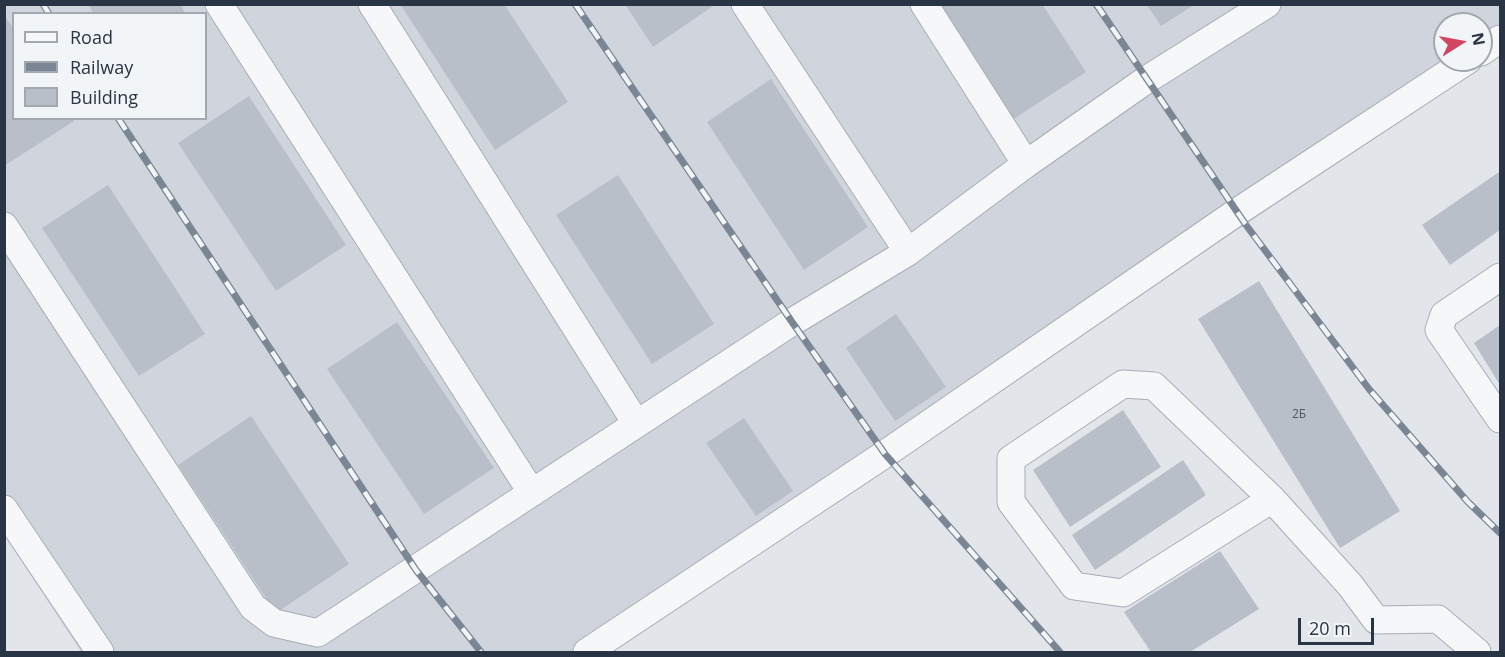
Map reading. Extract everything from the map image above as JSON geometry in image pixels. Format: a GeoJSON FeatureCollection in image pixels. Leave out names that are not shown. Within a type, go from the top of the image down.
{"type":"FeatureCollection","features":[{"type":"Feature","properties":{"kind":"lane"},"geometry":{"type":"LineString","coordinates":[[219,4],[532,493]]}},
{"type":"Feature","properties":{"kind":"lane"},"geometry":{"type":"LineString","coordinates":[[372,4],[636,423]]}},
{"type":"Feature","properties":{"kind":"lane"},"geometry":{"type":"LineString","coordinates":[[745,4],[908,252]]}},
{"type":"Feature","properties":{"kind":"lane"},"geometry":{"type":"LineString","coordinates":[[924,4],[1026,164]]}},
{"type":"Feature","properties":{"kind":"lane"},"geometry":{"type":"LineString","coordinates":[[4,226],[253,607],[274,623],[318,633],[792,322],[908,252],[1026,164],[1146,80],[1267,4]]}},
{"type":"Feature","properties":{"kind":"lane"},"geometry":{"type":"LineString","coordinates":[[587,652],[885,454],[1237,212],[1450,72]]}},
{"type":"Feature","properties":{"kind":"lane"},"geometry":{"type":"LineString","coordinates":[[1500,277],[1444,315],[1439,330],[1500,419]]}},
{"type":"Feature","properties":{"kind":"lane"},"geometry":{"type":"LineString","coordinates":[[1272,499],[1124,594],[1074,586],[1011,502],[1011,459],[1123,384],[1154,386],[1272,499],[1350,585],[1376,620],[1438,619],[1477,652]]}},
{"type":"Feature","properties":{"kind":"lane"},"geometry":{"type":"LineString","coordinates":[[4,508],[100,652]]}},
{"type":"Feature","properties":{"kind":"shaded area"},"geometry":{"type":"Polygon","coordinates":[[[1500,4],[1500,55],[1493,60],[1493,12],[1433,12],[1433,72],[1474,72],[891,460],[612,652],[81,652],[5,536],[4,5],[1500,4]]]}},
{"type":"Feature","properties":{"kind":"building"},"geometry":{"type":"Polygon","coordinates":[[[88,4],[180,4],[185,12],[93,12],[88,4]]]}},
{"type":"Feature","properties":{"kind":"building"},"geometry":{"type":"Polygon","coordinates":[[[400,4],[504,4],[568,102],[495,150],[400,4]]]}},
{"type":"Feature","properties":{"kind":"building"},"geometry":{"type":"Polygon","coordinates":[[[625,4],[716,4],[653,47],[625,4]]]}},
{"type":"Feature","properties":{"kind":"building"},"geometry":{"type":"Polygon","coordinates":[[[937,4],[1042,4],[1086,72],[1012,120],[937,4]]]}},
{"type":"Feature","properties":{"kind":"building"},"geometry":{"type":"Polygon","coordinates":[[[1147,5],[1194,5],[1161,26],[1147,5]]]}},
{"type":"Feature","properties":{"kind":"building"},"geometry":{"type":"Polygon","coordinates":[[[4,15],[12,26],[12,120],[74,121],[4,166],[4,15]]]}},
{"type":"Feature","properties":{"kind":"building"},"geometry":{"type":"Polygon","coordinates":[[[771,79],[868,227],[804,270],[707,122],[771,79]]]}},
{"type":"Feature","properties":{"kind":"building"},"geometry":{"type":"Polygon","coordinates":[[[249,96],[346,245],[276,291],[178,143],[249,96]]]}},
{"type":"Feature","properties":{"kind":"building"},"geometry":{"type":"Polygon","coordinates":[[[1499,172],[1500,230],[1450,265],[1422,225],[1499,172]]]}},
{"type":"Feature","properties":{"kind":"building"},"geometry":{"type":"Polygon","coordinates":[[[618,175],[714,324],[652,364],[556,215],[618,175]]]}},
{"type":"Feature","properties":{"kind":"building"},"geometry":{"type":"Polygon","coordinates":[[[108,185],[205,334],[139,376],[42,228],[108,185]]]}},
{"type":"Feature","properties":{"kind":"building"},"geometry":{"type":"Polygon","coordinates":[[[1259,281],[1400,511],[1340,548],[1198,319],[1259,281]]]}},
{"type":"Feature","properties":{"kind":"building"},"geometry":{"type":"Polygon","coordinates":[[[896,314],[946,387],[895,421],[846,348],[896,314]]]}},
{"type":"Feature","properties":{"kind":"building"},"geometry":{"type":"Polygon","coordinates":[[[397,322],[494,468],[424,514],[327,369],[397,322]]]}},
{"type":"Feature","properties":{"kind":"building"},"geometry":{"type":"Polygon","coordinates":[[[1500,325],[1500,385],[1474,343],[1500,325]]]}},
{"type":"Feature","properties":{"kind":"building"},"geometry":{"type":"Polygon","coordinates":[[[1123,410],[1161,467],[1070,527],[1033,470],[1123,410]]]}},
{"type":"Feature","properties":{"kind":"building"},"geometry":{"type":"Polygon","coordinates":[[[251,416],[349,564],[276,613],[178,465],[251,416]]]}},
{"type":"Feature","properties":{"kind":"building"},"geometry":{"type":"Polygon","coordinates":[[[744,418],[793,491],[756,516],[706,443],[744,418]]]}},
{"type":"Feature","properties":{"kind":"building"},"geometry":{"type":"Polygon","coordinates":[[[1183,460],[1206,495],[1095,570],[1072,535],[1183,460]]]}},
{"type":"Feature","properties":{"kind":"building"},"geometry":{"type":"Polygon","coordinates":[[[1220,551],[1259,609],[1190,652],[1151,652],[1124,612],[1220,551]]]}},
{"type":"Feature","properties":{"kind":"railway"},"geometry":{"type":"LineString","coordinates":[[43,4],[48,12]]}},
{"type":"Feature","properties":{"kind":"railway"},"geometry":{"type":"LineString","coordinates":[[575,4],[885,454],[1060,652]]}},
{"type":"Feature","properties":{"kind":"railway"},"geometry":{"type":"LineString","coordinates":[[1096,4],[1246,225],[1369,389],[1468,502],[1500,533]]}},
{"type":"Feature","properties":{"kind":"railway"},"geometry":{"type":"LineString","coordinates":[[119,120],[416,570],[481,652]]}}]}
